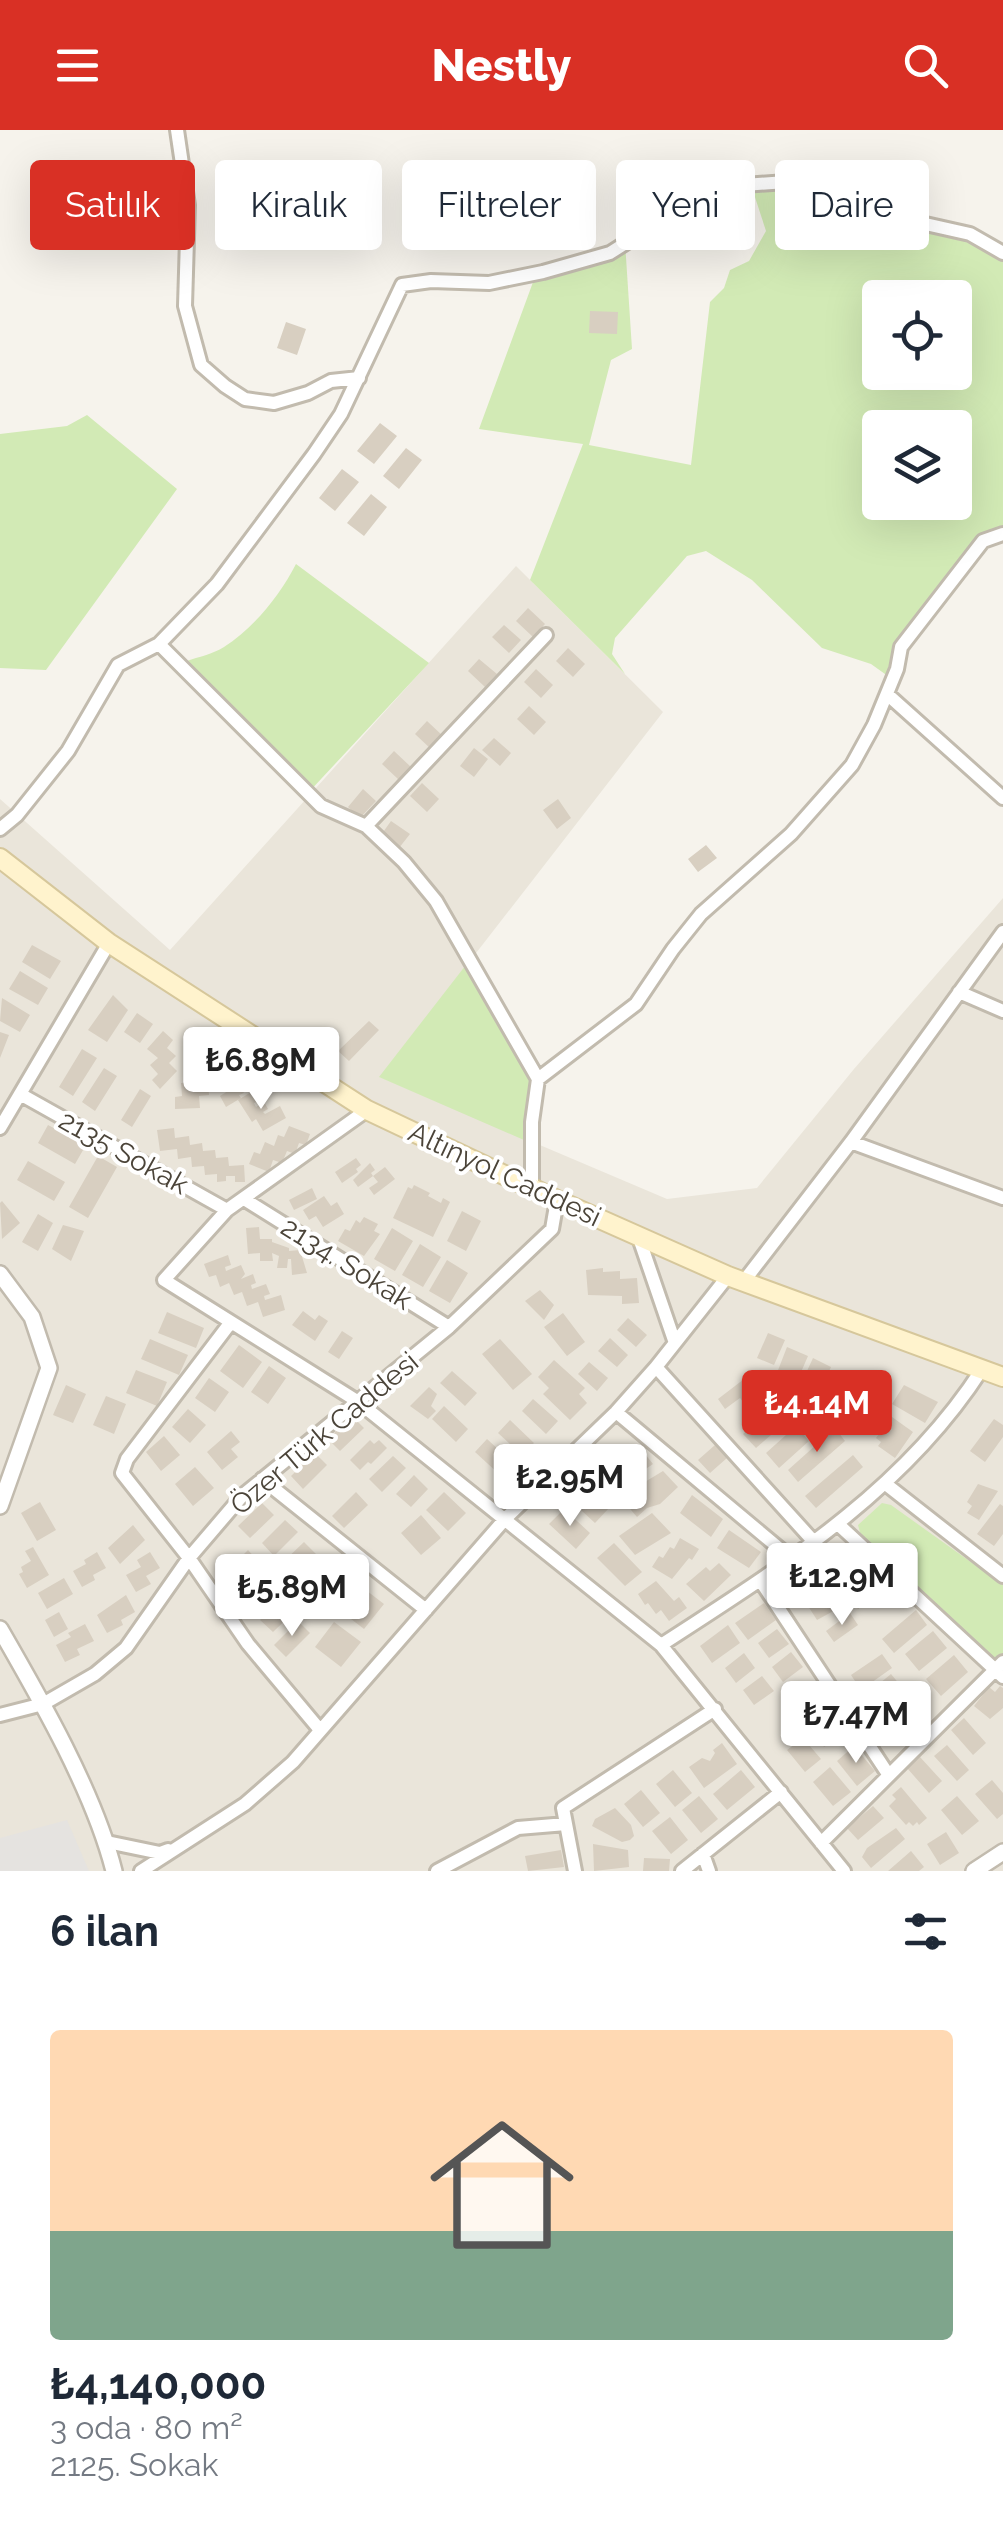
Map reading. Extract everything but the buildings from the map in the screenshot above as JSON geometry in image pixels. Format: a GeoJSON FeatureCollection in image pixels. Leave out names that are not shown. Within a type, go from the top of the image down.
{"type":"FeatureCollection","features":[{"type":"Feature","properties":{"kind":"main road","name":"Altınyol Caddesi"},"geometry":{"type":"LineString","coordinates":[[3,868],[367,1110],[556,1200],[736,1278],[1003,1377]]}},
{"type":"Feature","properties":{"kind":"street"},"geometry":{"type":"LineString","coordinates":[[177,130],[188,205],[185,306],[201,365],[246,399],[274,403],[331,381],[359,378]]}},
{"type":"Feature","properties":{"kind":"street"},"geometry":{"type":"LineString","coordinates":[[0,829],[68,751],[118,665],[159,644],[217,584],[314,454],[341,414],[402,285],[489,283],[543,272],[610,252],[685,204],[731,186],[786,182],[858,218],[921,223],[970,234],[1003,254]]}},
{"type":"Feature","properties":{"kind":"street"},"geometry":{"type":"LineString","coordinates":[[538,1080],[636,1004],[701,914],[791,834],[852,765],[886,694],[901,647],[973,552],[983,541],[1003,534]]}},
{"type":"Feature","properties":{"kind":"street"},"geometry":{"type":"LineString","coordinates":[[366,826],[546,635]]}},
{"type":"Feature","properties":{"kind":"street"},"geometry":{"type":"LineString","coordinates":[[159,644],[321,806],[366,826],[404,862],[436,901],[538,1080],[532,1122],[532,1188]]}},
{"type":"Feature","properties":{"kind":"street"},"geometry":{"type":"LineString","coordinates":[[886,694],[1003,798]]}},
{"type":"Feature","properties":{"kind":"street"},"geometry":{"type":"LineString","coordinates":[[141,1871],[244,1804],[292,1762],[505,1519],[616,1412],[851,1142],[1003,932]]}},
{"type":"Feature","properties":{"kind":"street"},"geometry":{"type":"LineString","coordinates":[[0,1128],[6,1105],[20,1094],[109,942]]}},
{"type":"Feature","properties":{"kind":"street"},"geometry":{"type":"LineString","coordinates":[[959,992],[1003,1011]]}},
{"type":"Feature","properties":{"kind":"street","name":"2135 Sokak"},"geometry":{"type":"LineString","coordinates":[[20,1094],[228,1210]]}},
{"type":"Feature","properties":{"kind":"street"},"geometry":{"type":"LineString","coordinates":[[367,1110],[228,1210],[164,1280],[357,1401],[661,1645],[844,1871]]}},
{"type":"Feature","properties":{"kind":"street"},"geometry":{"type":"LineString","coordinates":[[851,1142],[1003,1198]]}},
{"type":"Feature","properties":{"kind":"street","name":"2134. Sokak"},"geometry":{"type":"LineString","coordinates":[[244,1199],[449,1327]]}},
{"type":"Feature","properties":{"kind":"street","name":"Özer Türk Caddesi"},"geometry":{"type":"LineString","coordinates":[[0,1716],[44,1704],[94,1674],[126,1648],[189,1558],[242,1496],[449,1327],[552,1229],[556,1200]]}},
{"type":"Feature","properties":{"kind":"street"},"geometry":{"type":"LineString","coordinates":[[638,1235],[674,1343]]}},
{"type":"Feature","properties":{"kind":"street"},"geometry":{"type":"LineString","coordinates":[[0,1274],[32,1317],[49,1368],[0,1506]]}},
{"type":"Feature","properties":{"kind":"street"},"geometry":{"type":"LineString","coordinates":[[230,1322],[123,1465],[124,1477],[189,1558],[248,1644],[320,1730]]}},
{"type":"Feature","properties":{"kind":"street"},"geometry":{"type":"LineString","coordinates":[[656,1367],[815,1542]]}},
{"type":"Feature","properties":{"kind":"street"},"geometry":{"type":"LineString","coordinates":[[661,1645],[792,1559],[887,1485],[982,1369]]}},
{"type":"Feature","properties":{"kind":"street"},"geometry":{"type":"LineString","coordinates":[[616,1412],[792,1559]]}},
{"type":"Feature","properties":{"kind":"street"},"geometry":{"type":"LineString","coordinates":[[262,1479],[426,1610]]}},
{"type":"Feature","properties":{"kind":"street"},"geometry":{"type":"LineString","coordinates":[[887,1485],[1003,1576]]}},
{"type":"Feature","properties":{"kind":"street"},"geometry":{"type":"LineString","coordinates":[[821,1843],[888,1774],[1000,1670],[839,1525]]}},
{"type":"Feature","properties":{"kind":"street"},"geometry":{"type":"LineString","coordinates":[[760,1580],[888,1774]]}},
{"type":"Feature","properties":{"kind":"street"},"geometry":{"type":"LineString","coordinates":[[0,1629],[44,1704],[107,1842],[114,1871]]}},
{"type":"Feature","properties":{"kind":"street"},"geometry":{"type":"LineString","coordinates":[[575,1871],[563,1808],[715,1710]]}},
{"type":"Feature","properties":{"kind":"street"},"geometry":{"type":"LineString","coordinates":[[682,1871],[781,1792]]}},
{"type":"Feature","properties":{"kind":"street"},"geometry":{"type":"LineString","coordinates":[[437,1871],[518,1828],[566,1824]]}},
{"type":"Feature","properties":{"kind":"street"},"geometry":{"type":"LineString","coordinates":[[107,1842],[160,1852],[178,1848]]}},
{"type":"Feature","properties":{"kind":"street"},"geometry":{"type":"LineString","coordinates":[[974,1871],[1003,1852]]}},
{"type":"Feature","properties":{"kind":"street"},"geometry":{"type":"LineString","coordinates":[[703,1854],[709,1871]]}},
{"type":"Feature","properties":{"kind":"shaded area"},"geometry":{"type":"Polygon","coordinates":[[[516,566],[663,712],[380,1077],[667,1199],[757,1188],[854,1069],[1003,898],[1003,1871],[0,1871],[0,799],[170,950],[516,566]]]}},
{"type":"Feature","properties":{"kind":"shaded area"},"geometry":{"type":"Polygon","coordinates":[[[67,1820],[89,1871],[0,1871],[0,1838],[67,1820]]]}},
{"type":"Feature","properties":{"kind":"green space"},"geometry":{"type":"Polygon","coordinates":[[[775,183],[775,250],[929,250],[929,228],[970,234],[1003,253],[1003,534],[983,541],[901,647],[892,679],[871,664],[822,648],[752,580],[706,551],[687,556],[615,638],[612,654],[625,674],[530,580],[583,444],[479,429],[536,274],[616,245],[616,250],[626,250],[632,349],[611,360],[589,445],[691,465],[710,302],[724,288],[730,270],[749,261],[766,231],[755,185],[775,183]]]}},
{"type":"Feature","properties":{"kind":"green space"},"geometry":{"type":"Polygon","coordinates":[[[87,415],[177,489],[46,670],[0,668],[0,434],[67,426],[87,415]]]}},
{"type":"Feature","properties":{"kind":"green space"},"geometry":{"type":"Polygon","coordinates":[[[296,564],[429,663],[308,793],[187,661],[220,649],[246,630],[274,599],[296,564]]]}},
{"type":"Feature","properties":{"kind":"green space"},"geometry":{"type":"Polygon","coordinates":[[[469,961],[538,1079],[533,1144],[379,1077],[469,961]]]}},
{"type":"Feature","properties":{"kind":"green space"},"geometry":{"type":"Polygon","coordinates":[[[882,1503],[891,1505],[1003,1585],[1003,1656],[998,1660],[990,1657],[861,1536],[858,1525],[882,1503]]]}}]}
